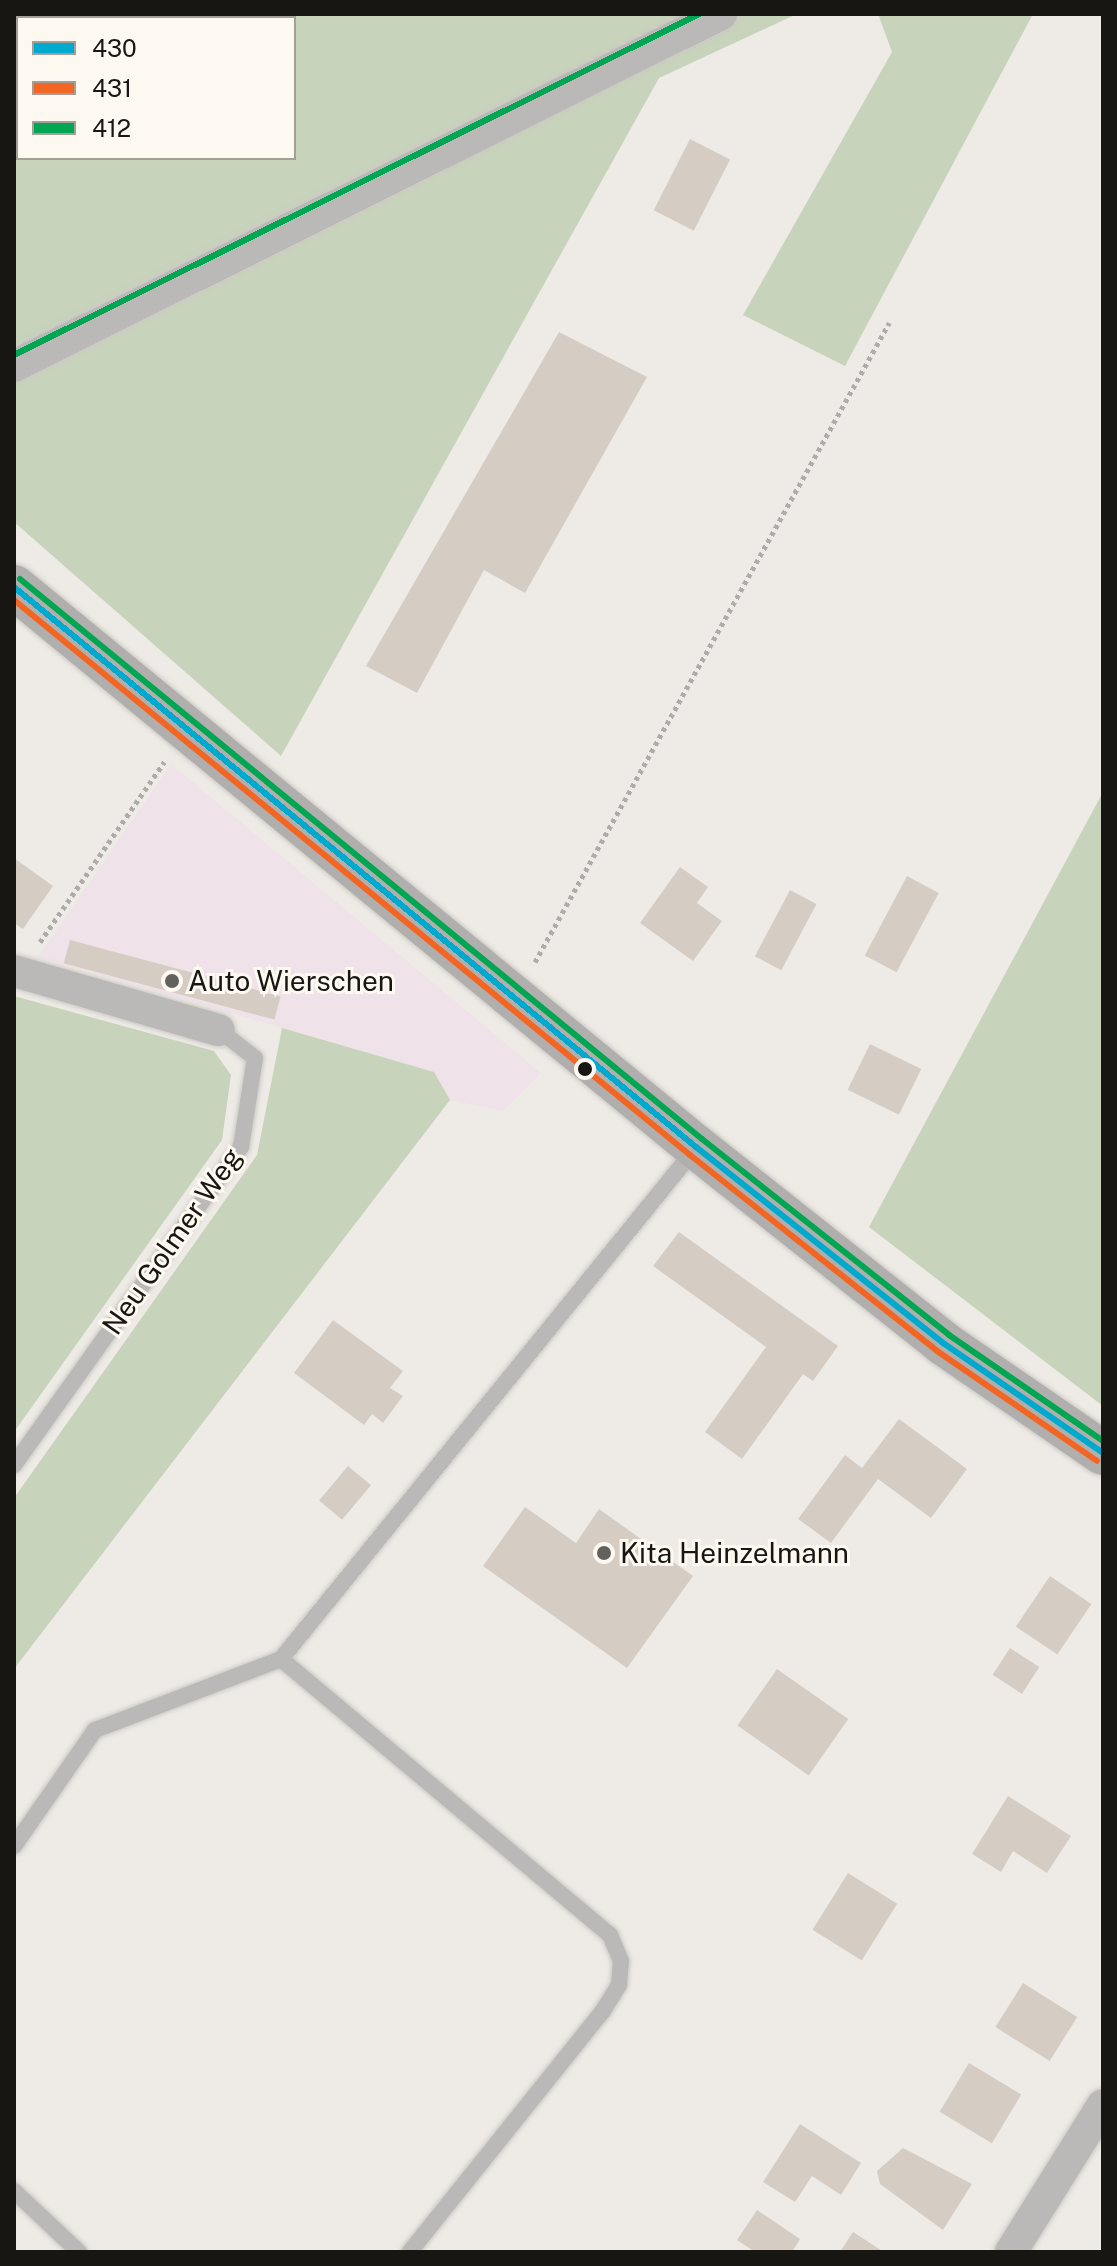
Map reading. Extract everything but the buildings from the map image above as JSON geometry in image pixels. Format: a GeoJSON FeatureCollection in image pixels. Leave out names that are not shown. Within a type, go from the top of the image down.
{"type":"FeatureCollection","features":[{"type":"Feature","properties":{"kind":"main road"},"geometry":{"type":"LineString","coordinates":[[14,587],[696,1147],[943,1343],[1103,1453]]}},
{"type":"Feature","properties":{"kind":"street"},"geometry":{"type":"LineString","coordinates":[[14,366],[721,14]]}},
{"type":"Feature","properties":{"kind":"street","name":"Neu Golmer Weg"},"geometry":{"type":"LineString","coordinates":[[17,971],[219,1030]]}},
{"type":"Feature","properties":{"kind":"street"},"geometry":{"type":"LineString","coordinates":[[1011,2252],[1103,2105]]}},
{"type":"Feature","properties":{"kind":"lane","name":"Neu Golmer Weg"},"geometry":{"type":"LineString","coordinates":[[14,1465],[241,1147],[255,1058],[219,1030]]}},
{"type":"Feature","properties":{"kind":"lane"},"geometry":{"type":"LineString","coordinates":[[14,1846],[95,1730],[281,1659],[696,1147]]}},
{"type":"Feature","properties":{"kind":"lane"},"geometry":{"type":"LineString","coordinates":[[281,1659],[610,1935],[621,1961],[619,1985],[602,2012],[410,2252]]}},
{"type":"Feature","properties":{"kind":"lane"},"geometry":{"type":"LineString","coordinates":[[14,2191],[79,2252]]}},
{"type":"Feature","properties":{"kind":"path"},"geometry":{"type":"LineString","coordinates":[[515,998],[889,323]]}},
{"type":"Feature","properties":{"kind":"path"},"geometry":{"type":"LineString","coordinates":[[17,971],[187,728]]}},
{"type":"Feature","properties":{"kind":"shaded area"},"geometry":{"type":"Polygon","coordinates":[[[171,764],[541,1073],[503,1111],[450,1100],[434,1072],[38,957],[171,764]]]}},
{"type":"Feature","properties":{"kind":"green space"},"geometry":{"type":"Polygon","coordinates":[[[14,14],[797,14],[659,78],[281,756],[14,522],[14,14]]]}},
{"type":"Feature","properties":{"kind":"green space"},"geometry":{"type":"Polygon","coordinates":[[[878,14],[1033,14],[845,366],[743,315],[892,52],[878,14]]]}},
{"type":"Feature","properties":{"kind":"green space"},"geometry":{"type":"Polygon","coordinates":[[[1103,792],[1103,1406],[869,1227],[1103,792]]]}},
{"type":"Feature","properties":{"kind":"green space"},"geometry":{"type":"Polygon","coordinates":[[[14,996],[214,1051],[231,1075],[222,1140],[14,1432],[14,996]]]}},
{"type":"Feature","properties":{"kind":"green space"},"geometry":{"type":"Polygon","coordinates":[[[282,1028],[434,1072],[450,1100],[14,1669],[14,1498],[257,1155],[282,1028]]]}},
{"type":"Feature","properties":{"kind":"transit line","name":"412"},"geometry":{"type":"LineString","coordinates":[[14,355],[699,14]]}},
{"type":"Feature","properties":{"kind":"transit line","name":"412"},"geometry":{"type":"LineString","coordinates":[[20,579],[702,1139],[949,1335],[1103,1441]]}},
{"type":"Feature","properties":{"kind":"transit line","name":"430"},"geometry":{"type":"LineString","coordinates":[[14,587],[696,1147],[943,1343],[1103,1453]]}},
{"type":"Feature","properties":{"kind":"transit line","name":"431"},"geometry":{"type":"LineString","coordinates":[[14,600],[690,1155],[937,1351],[1097,1461]]}},
{"type":"Feature","properties":{"kind":"place","name":"Auto Wierschen"},"geometry":{"type":"Point","coordinates":[172,981]}},
{"type":"Feature","properties":{"kind":"place","name":"Kita Heinzelmann"},"geometry":{"type":"Point","coordinates":[604,1553]}}]}
